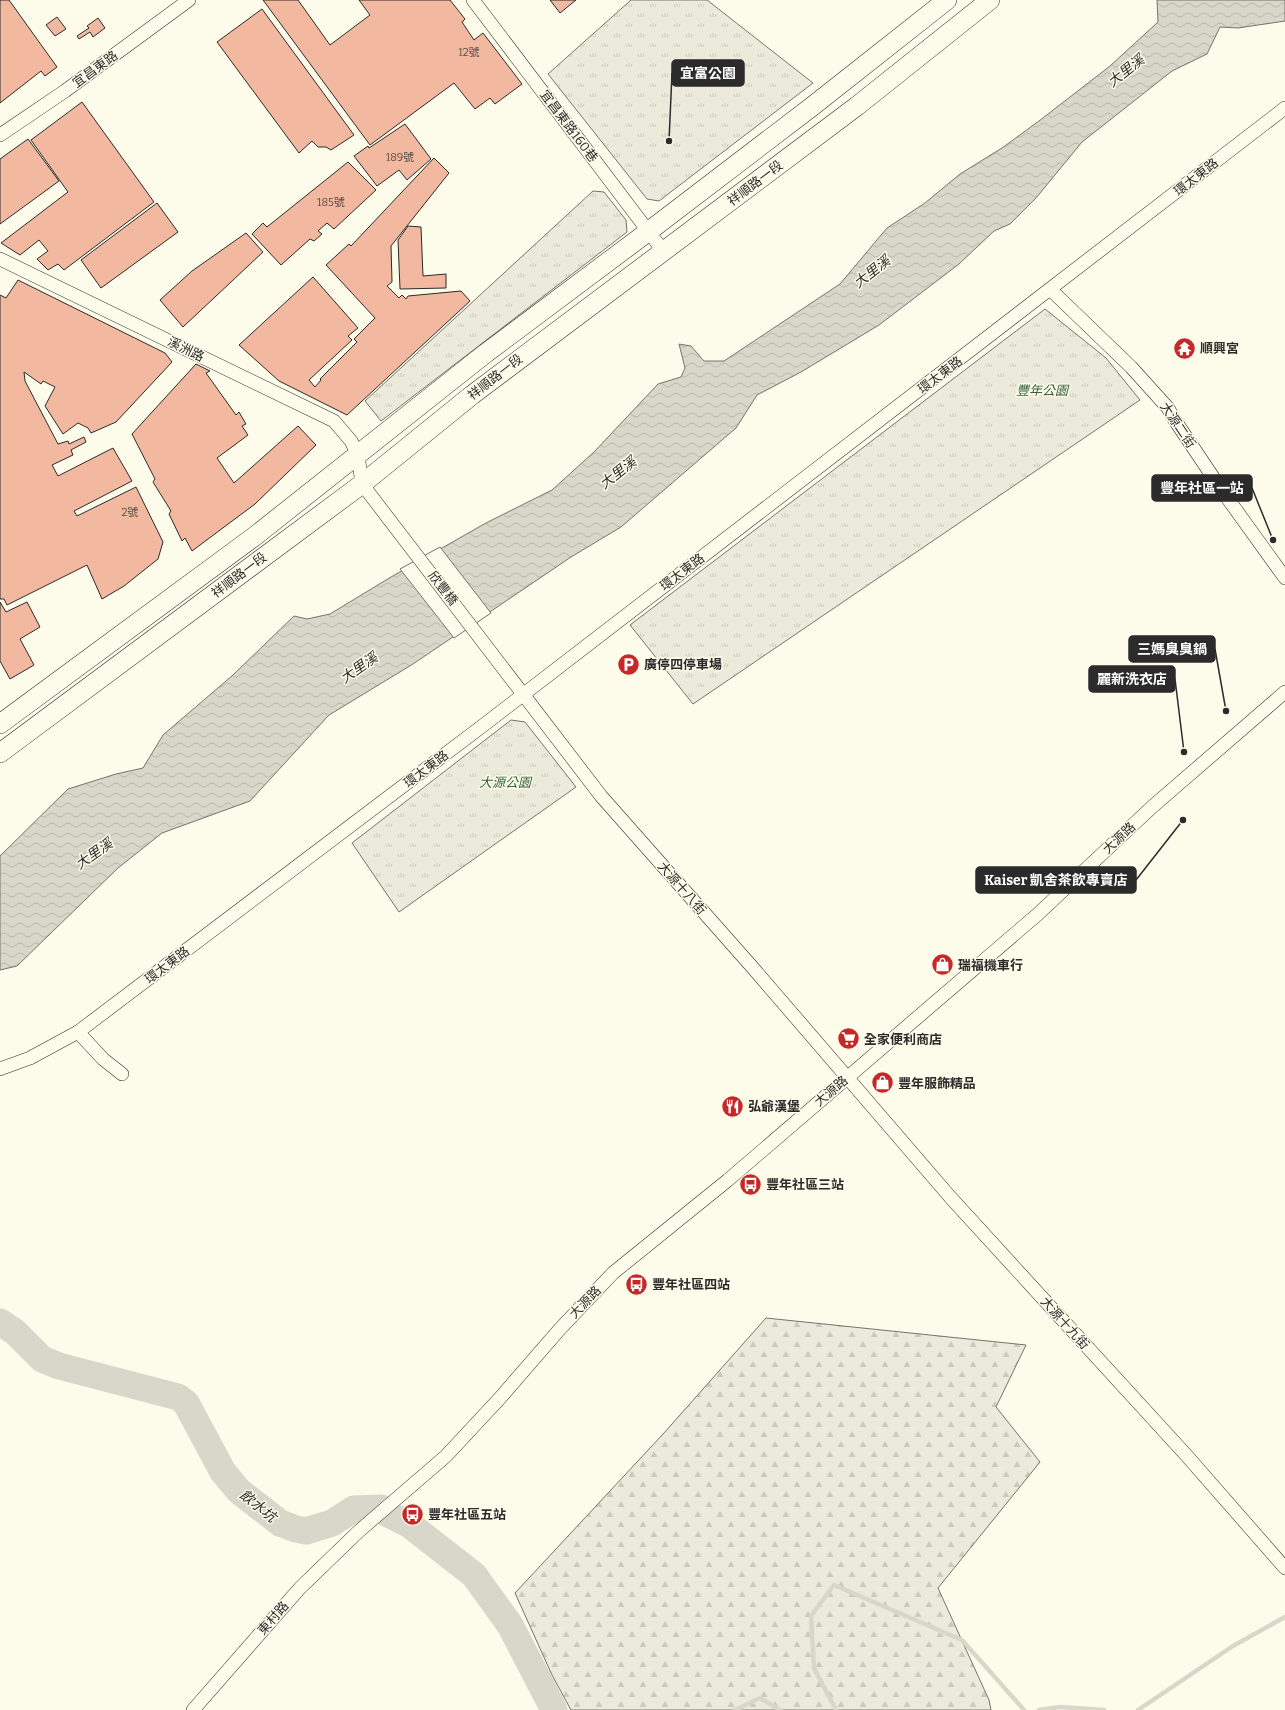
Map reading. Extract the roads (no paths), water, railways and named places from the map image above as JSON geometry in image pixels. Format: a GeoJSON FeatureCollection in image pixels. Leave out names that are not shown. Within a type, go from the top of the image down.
{"type":"FeatureCollection","features":[{"type":"Feature","properties":{"kind":"street","name":"宜昌東路"},"geometry":{"type":"LineString","coordinates":[[0,134],[65,91],[189,0]]}},
{"type":"Feature","properties":{"kind":"street","name":"宜昌東路160巷"},"geometry":{"type":"LineString","coordinates":[[473,0],[664,252]]}},
{"type":"Feature","properties":{"kind":"street","name":"祥順路一段"},"geometry":{"type":"LineString","coordinates":[[0,724],[255,536],[505,338],[649,231],[814,105],[947,0]]}},
{"type":"Feature","properties":{"kind":"street","name":"祥順路一段"},"geometry":{"type":"LineString","coordinates":[[0,754],[362,484],[478,390],[857,106],[990,0]]}},
{"type":"Feature","properties":{"kind":"street","name":"環太東路"},"geometry":{"type":"LineString","coordinates":[[0,1069],[30,1058],[78,1032],[479,729],[1285,108]]}},
{"type":"Feature","properties":{"kind":"street","name":"溪洲路"},"geometry":{"type":"LineString","coordinates":[[0,259],[334,421],[351,441],[358,455]]}},
{"type":"Feature","properties":{"kind":"street","name":"大源二街"},"geometry":{"type":"LineString","coordinates":[[1050,290],[1126,362],[1168,408],[1223,492],[1285,578]]}},
{"type":"Feature","properties":{"kind":"street"},"geometry":{"type":"LineString","coordinates":[[358,455],[362,484]]}},
{"type":"Feature","properties":{"kind":"street","name":"欣豐橋"},"geometry":{"type":"LineString","coordinates":[[362,484],[524,693]]}},
{"type":"Feature","properties":{"kind":"street","name":"大源路"},"geometry":{"type":"LineString","coordinates":[[359,1531],[446,1456],[500,1398],[559,1330],[613,1273],[728,1180],[1038,914],[1152,807],[1285,692]]}},
{"type":"Feature","properties":{"kind":"street","name":"大源十八街"},"geometry":{"type":"LineString","coordinates":[[524,693],[601,796],[847,1077]]}},
{"type":"Feature","properties":{"kind":"street"},"geometry":{"type":"LineString","coordinates":[[78,1032],[103,1059],[122,1074]]}},
{"type":"Feature","properties":{"kind":"street","name":"大源十九街"},"geometry":{"type":"LineString","coordinates":[[847,1077],[950,1198],[1187,1456],[1285,1568]]}},
{"type":"Feature","properties":{"kind":"street","name":"東村路"},"geometry":{"type":"LineString","coordinates":[[196,1709],[300,1588],[359,1531]]}},
{"type":"Feature","properties":{"kind":"water","name":"大里溪"},"geometry":{"type":"Polygon","coordinates":[[[1157,0],[1285,0],[1285,21],[1238,28],[1220,27],[1207,54],[1172,71],[1082,142],[1036,198],[1010,224],[994,231],[959,264],[879,325],[801,372],[757,395],[736,428],[621,527],[571,557],[413,664],[329,715],[250,801],[162,833],[118,868],[17,966],[0,970],[0,856],[68,789],[116,774],[143,768],[163,735],[233,675],[294,616],[307,619],[330,614],[391,577],[486,523],[552,490],[594,452],[658,384],[681,377],[685,368],[679,344],[691,346],[704,361],[724,361],[840,284],[887,228],[925,203],[960,174],[1002,148],[1110,66],[1158,22],[1157,0]]]}},
{"type":"Feature","properties":{"kind":"waterway","name":"飲水坑"},"geometry":{"type":"LineString","coordinates":[[0,1322],[15,1332],[42,1359],[59,1366],[178,1397],[186,1403],[223,1472],[239,1491],[280,1523],[306,1531],[332,1523],[354,1509],[381,1508],[388,1514],[410,1525],[474,1575],[510,1625],[554,1710]]}},
{"type":"Feature","properties":{"kind":"waterway"},"geometry":{"type":"LineString","coordinates":[[836,1710],[814,1668],[811,1616],[834,1585],[962,1640],[1024,1710]]}},
{"type":"Feature","properties":{"kind":"waterway"},"geometry":{"type":"LineString","coordinates":[[1138,1710],[1233,1646],[1285,1617]]}},
{"type":"Feature","properties":{"kind":"waterway"},"geometry":{"type":"LineString","coordinates":[[735,1710],[760,1698],[780,1710]]}},
{"type":"Feature","properties":{"kind":"waterway"},"geometry":{"type":"LineString","coordinates":[[1039,1710],[1060,1707],[1104,1710]]}},
{"type":"Feature","properties":{"kind":"place","name":"宜富公園"},"geometry":{"type":"Point","coordinates":[669,141]}},
{"type":"Feature","properties":{"kind":"place","name":"順興宮"},"geometry":{"type":"Point","coordinates":[1185,348]}},
{"type":"Feature","properties":{"kind":"place","name":"豐年社區一站"},"geometry":{"type":"Point","coordinates":[1273,540]}},
{"type":"Feature","properties":{"kind":"place","name":"廣停四停車場"},"geometry":{"type":"Point","coordinates":[628,664]}},
{"type":"Feature","properties":{"kind":"place","name":"三媽臭臭鍋"},"geometry":{"type":"Point","coordinates":[1226,711]}},
{"type":"Feature","properties":{"kind":"place","name":"麗新洗衣店"},"geometry":{"type":"Point","coordinates":[1184,752]}},
{"type":"Feature","properties":{"kind":"place","name":"Kaiser 凱舍茶飲專賣店"},"geometry":{"type":"Point","coordinates":[1183,820]}},
{"type":"Feature","properties":{"kind":"place","name":"瑞福機車行"},"geometry":{"type":"Point","coordinates":[943,965]}},
{"type":"Feature","properties":{"kind":"place","name":"全家便利商店"},"geometry":{"type":"Point","coordinates":[849,1039]}},
{"type":"Feature","properties":{"kind":"place","name":"豐年服飾精品"},"geometry":{"type":"Point","coordinates":[883,1083]}},
{"type":"Feature","properties":{"kind":"place","name":"弘爺漢堡"},"geometry":{"type":"Point","coordinates":[732,1106]}},
{"type":"Feature","properties":{"kind":"place","name":"豐年社區三站"},"geometry":{"type":"Point","coordinates":[751,1184]}},
{"type":"Feature","properties":{"kind":"place","name":"豐年社區四站"},"geometry":{"type":"Point","coordinates":[637,1284]}},
{"type":"Feature","properties":{"kind":"place","name":"豐年社區五站"},"geometry":{"type":"Point","coordinates":[412,1514]}},
{"type":"Feature","properties":{"kind":"park label","name":"豐年公園"},"geometry":{"type":"Point","coordinates":[1042,390]}},
{"type":"Feature","properties":{"kind":"park label","name":"大源公園"},"geometry":{"type":"Point","coordinates":[505,782]}}]}
